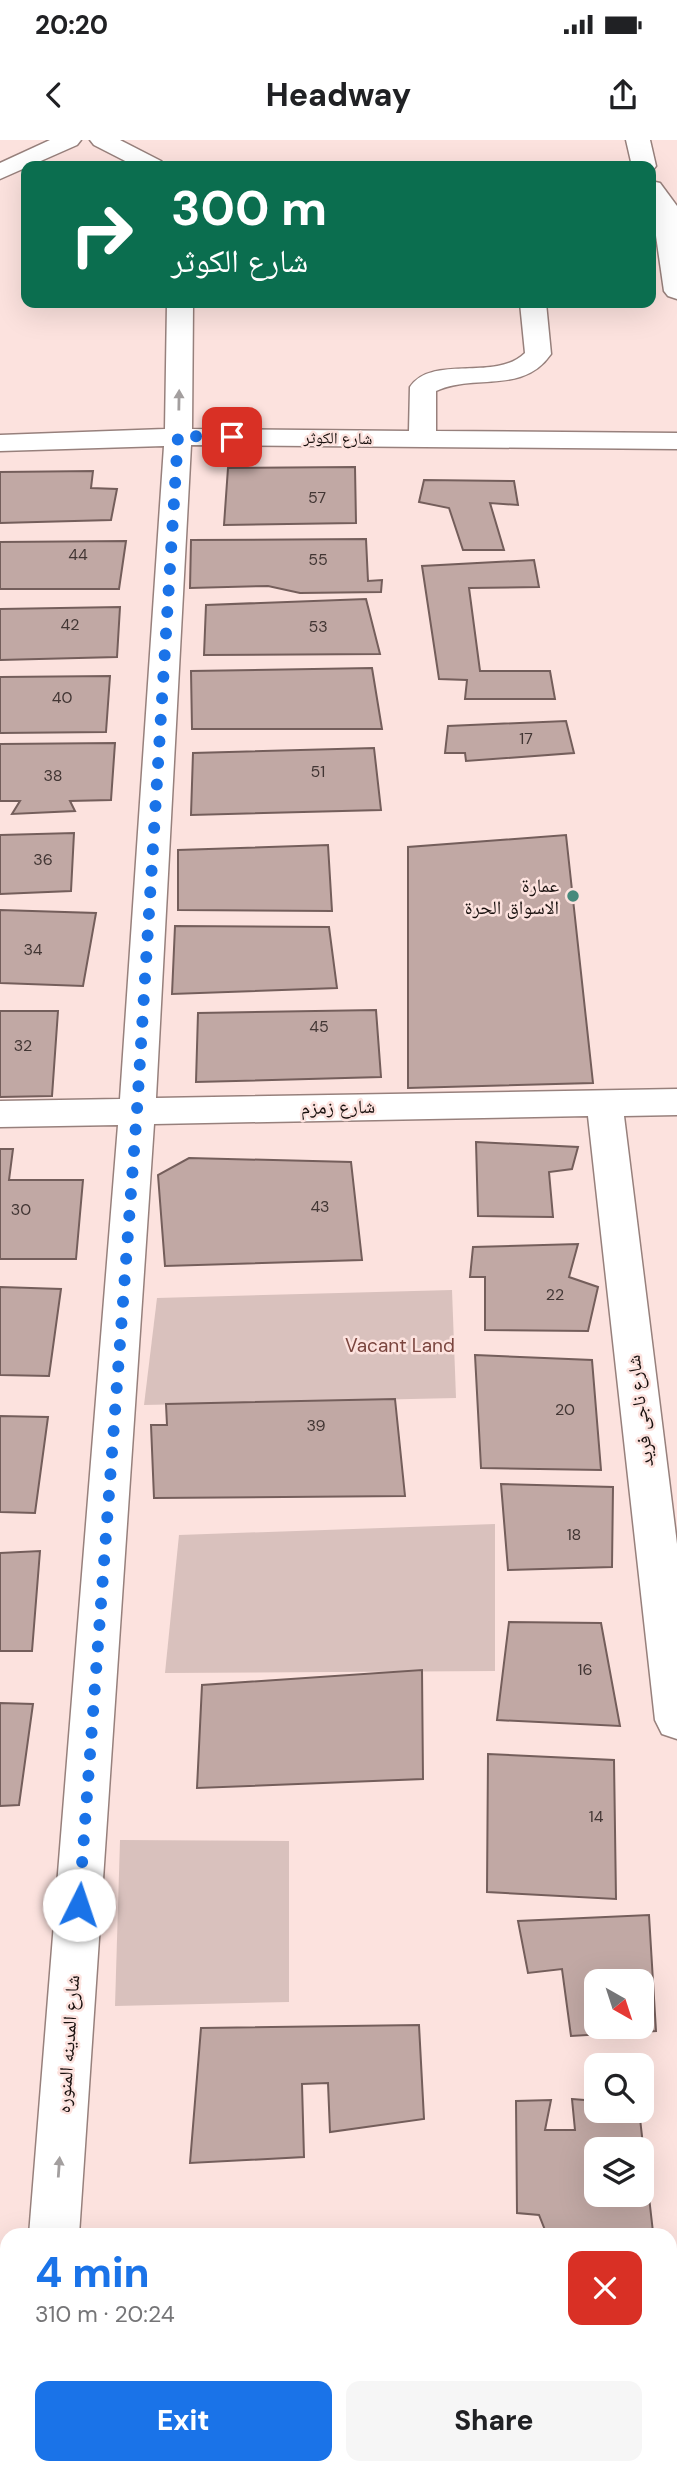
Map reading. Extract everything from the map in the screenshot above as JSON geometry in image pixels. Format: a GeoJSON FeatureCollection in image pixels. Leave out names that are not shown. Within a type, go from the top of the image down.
{"type":"FeatureCollection","features":[{"type":"Feature","properties":{"kind":"street"},"geometry":{"type":"LineString","coordinates":[[24,161],[69,140]]}},
{"type":"Feature","properties":{"kind":"street"},"geometry":{"type":"LineString","coordinates":[[102,140],[143,161]]}},
{"type":"Feature","properties":{"kind":"street"},"geometry":{"type":"LineString","coordinates":[[638,140],[643,161]]}},
{"type":"Feature","properties":{"kind":"street"},"geometry":{"type":"LineString","coordinates":[[0,172],[21,162]]}},
{"type":"Feature","properties":{"kind":"street"},"geometry":{"type":"LineString","coordinates":[[664,204],[677,291]]}},
{"type":"Feature","properties":{"kind":"street","name":"شارع المدينه المنوره"},"geometry":{"type":"LineString","coordinates":[[55,2228],[137,1110],[178,436],[180,308]]}},
{"type":"Feature","properties":{"kind":"street"},"geometry":{"type":"LineString","coordinates":[[422,439],[423,387],[431,382],[514,372],[534,361],[538,354],[533,308]]}},
{"type":"Feature","properties":{"kind":"street","name":"شارع الكوثر"},"geometry":{"type":"LineString","coordinates":[[0,443],[178,436],[677,441]]}},
{"type":"Feature","properties":{"kind":"street","name":"شارع ناجى فريد"},"geometry":{"type":"LineString","coordinates":[[604,1102],[677,1720]]}},
{"type":"Feature","properties":{"kind":"street","name":"شارع زمزم"},"geometry":{"type":"LineString","coordinates":[[0,1114],[677,1102]]}},
{"type":"Feature","properties":{"kind":"green space","name":"Vacant Land"},"geometry":{"type":"Polygon","coordinates":[[[452,1290],[456,1398],[144,1405],[157,1298],[452,1290]]]}},
{"type":"Feature","properties":{"kind":"green space"},"geometry":{"type":"Polygon","coordinates":[[[495,1524],[495,1671],[165,1673],[179,1535],[495,1524]]]}},
{"type":"Feature","properties":{"kind":"green space"},"geometry":{"type":"Polygon","coordinates":[[[120,1840],[289,1841],[289,2002],[115,2006],[120,1840]]]}},
{"type":"Feature","properties":{"kind":"building"},"geometry":{"type":"Polygon","coordinates":[[[355,467],[356,523],[224,525],[228,468],[355,467]]]}},
{"type":"Feature","properties":{"kind":"building"},"geometry":{"type":"Polygon","coordinates":[[[93,471],[91,488],[117,489],[111,520],[0,523],[0,472],[93,471]]]}},
{"type":"Feature","properties":{"kind":"building"},"geometry":{"type":"Polygon","coordinates":[[[424,480],[514,481],[518,505],[490,503],[504,550],[463,550],[449,508],[419,502],[424,480]]]}},
{"type":"Feature","properties":{"kind":"building"},"geometry":{"type":"Polygon","coordinates":[[[366,539],[368,581],[382,580],[381,592],[300,593],[268,586],[190,588],[191,540],[366,539]]]}},
{"type":"Feature","properties":{"kind":"building"},"geometry":{"type":"Polygon","coordinates":[[[126,541],[119,589],[0,589],[0,542],[126,541]]]}},
{"type":"Feature","properties":{"kind":"building"},"geometry":{"type":"Polygon","coordinates":[[[534,560],[539,587],[469,588],[480,671],[550,671],[555,699],[465,699],[467,680],[439,679],[422,566],[534,560]]]}},
{"type":"Feature","properties":{"kind":"building"},"geometry":{"type":"Polygon","coordinates":[[[366,599],[380,654],[204,655],[206,605],[366,599]]]}},
{"type":"Feature","properties":{"kind":"building"},"geometry":{"type":"Polygon","coordinates":[[[120,607],[117,657],[0,660],[0,609],[120,607]]]}},
{"type":"Feature","properties":{"kind":"building"},"geometry":{"type":"Polygon","coordinates":[[[372,668],[382,729],[192,729],[191,671],[372,668]]]}},
{"type":"Feature","properties":{"kind":"building"},"geometry":{"type":"Polygon","coordinates":[[[110,676],[106,732],[0,733],[0,677],[110,676]]]}},
{"type":"Feature","properties":{"kind":"building"},"geometry":{"type":"Polygon","coordinates":[[[566,721],[574,753],[466,761],[465,753],[445,753],[448,726],[566,721]]]}},
{"type":"Feature","properties":{"kind":"building"},"geometry":{"type":"Polygon","coordinates":[[[115,743],[111,800],[70,801],[75,811],[12,814],[20,801],[0,801],[0,744],[115,743]]]}},
{"type":"Feature","properties":{"kind":"building"},"geometry":{"type":"Polygon","coordinates":[[[374,748],[381,810],[191,815],[193,753],[374,748]]]}},
{"type":"Feature","properties":{"kind":"building"},"geometry":{"type":"Polygon","coordinates":[[[74,833],[71,891],[0,894],[0,835],[74,833]]]}},
{"type":"Feature","properties":{"kind":"building"},"geometry":{"type":"Polygon","coordinates":[[[566,835],[593,1083],[408,1088],[408,847],[566,835]]]}},
{"type":"Feature","properties":{"kind":"building"},"geometry":{"type":"Polygon","coordinates":[[[328,845],[332,911],[178,910],[178,850],[328,845]]]}},
{"type":"Feature","properties":{"kind":"building"},"geometry":{"type":"Polygon","coordinates":[[[0,910],[96,913],[83,986],[0,983],[0,910]]]}},
{"type":"Feature","properties":{"kind":"building"},"geometry":{"type":"Polygon","coordinates":[[[175,926],[329,927],[337,988],[172,994],[175,926]]]}},
{"type":"Feature","properties":{"kind":"building"},"geometry":{"type":"Polygon","coordinates":[[[376,1010],[381,1077],[196,1082],[198,1013],[376,1010]]]}},
{"type":"Feature","properties":{"kind":"building"},"geometry":{"type":"Polygon","coordinates":[[[0,1011],[58,1011],[52,1096],[0,1097],[0,1011]]]}},
{"type":"Feature","properties":{"kind":"building"},"geometry":{"type":"Polygon","coordinates":[[[476,1142],[578,1147],[572,1169],[549,1172],[553,1217],[478,1216],[476,1142]]]}},
{"type":"Feature","properties":{"kind":"building"},"geometry":{"type":"Polygon","coordinates":[[[0,1149],[13,1149],[9,1180],[83,1180],[76,1259],[0,1259],[0,1149]]]}},
{"type":"Feature","properties":{"kind":"building"},"geometry":{"type":"Polygon","coordinates":[[[189,1158],[351,1162],[362,1260],[165,1266],[158,1175],[189,1158]]]}},
{"type":"Feature","properties":{"kind":"building"},"geometry":{"type":"Polygon","coordinates":[[[578,1244],[569,1277],[598,1287],[588,1331],[485,1330],[485,1277],[470,1277],[473,1247],[578,1244]]]}},
{"type":"Feature","properties":{"kind":"building"},"geometry":{"type":"Polygon","coordinates":[[[0,1287],[61,1289],[49,1376],[0,1375],[0,1287]]]}},
{"type":"Feature","properties":{"kind":"building"},"geometry":{"type":"Polygon","coordinates":[[[475,1355],[592,1360],[601,1470],[481,1468],[475,1355]]]}},
{"type":"Feature","properties":{"kind":"building"},"geometry":{"type":"Polygon","coordinates":[[[395,1399],[405,1496],[154,1498],[151,1425],[167,1425],[166,1404],[395,1399]]]}},
{"type":"Feature","properties":{"kind":"building"},"geometry":{"type":"Polygon","coordinates":[[[0,1416],[48,1417],[35,1513],[0,1512],[0,1416]]]}},
{"type":"Feature","properties":{"kind":"building"},"geometry":{"type":"Polygon","coordinates":[[[501,1484],[613,1487],[612,1567],[508,1570],[501,1484]]]}},
{"type":"Feature","properties":{"kind":"building"},"geometry":{"type":"Polygon","coordinates":[[[40,1551],[32,1651],[0,1651],[0,1553],[40,1551]]]}},
{"type":"Feature","properties":{"kind":"building"},"geometry":{"type":"Polygon","coordinates":[[[509,1622],[601,1623],[620,1726],[497,1720],[509,1622]]]}},
{"type":"Feature","properties":{"kind":"building"},"geometry":{"type":"Polygon","coordinates":[[[422,1670],[423,1779],[197,1788],[202,1685],[422,1670]]]}},
{"type":"Feature","properties":{"kind":"building"},"geometry":{"type":"Polygon","coordinates":[[[0,1703],[33,1704],[19,1805],[0,1806],[0,1703]]]}},
{"type":"Feature","properties":{"kind":"building"},"geometry":{"type":"Polygon","coordinates":[[[488,1754],[614,1760],[616,1899],[487,1892],[488,1754]]]}},
{"type":"Feature","properties":{"kind":"building"},"geometry":{"type":"Polygon","coordinates":[[[649,1915],[652,1969],[584,1969],[584,2035],[571,2036],[562,1969],[528,1973],[518,1921],[649,1915]]]}},
{"type":"Feature","properties":{"kind":"building"},"geometry":{"type":"Polygon","coordinates":[[[654,1998],[656,2031],[654,2031],[654,1998]]]}},
{"type":"Feature","properties":{"kind":"building"},"geometry":{"type":"Polygon","coordinates":[[[419,2025],[424,2119],[330,2132],[328,2083],[302,2084],[304,2157],[190,2163],[201,2028],[419,2025]]]}},
{"type":"Feature","properties":{"kind":"building"},"geometry":{"type":"Polygon","coordinates":[[[572,2099],[584,2100],[584,2123],[640,2123],[642,2137],[584,2137],[584,2207],[650,2207],[653,2228],[544,2228],[539,2215],[517,2213],[516,2101],[551,2100],[545,2130],[575,2130],[572,2099]]]}},
{"type":"Feature","properties":{"kind":"place","name":"عمارة الاسواق الحرة"},"geometry":{"type":"Point","coordinates":[573,896]}},
{"type":"Feature","properties":{"kind":"route"},"geometry":{"type":"LineString","coordinates":[[79,1905],[137,1110],[178,436],[232,437]]}}]}
